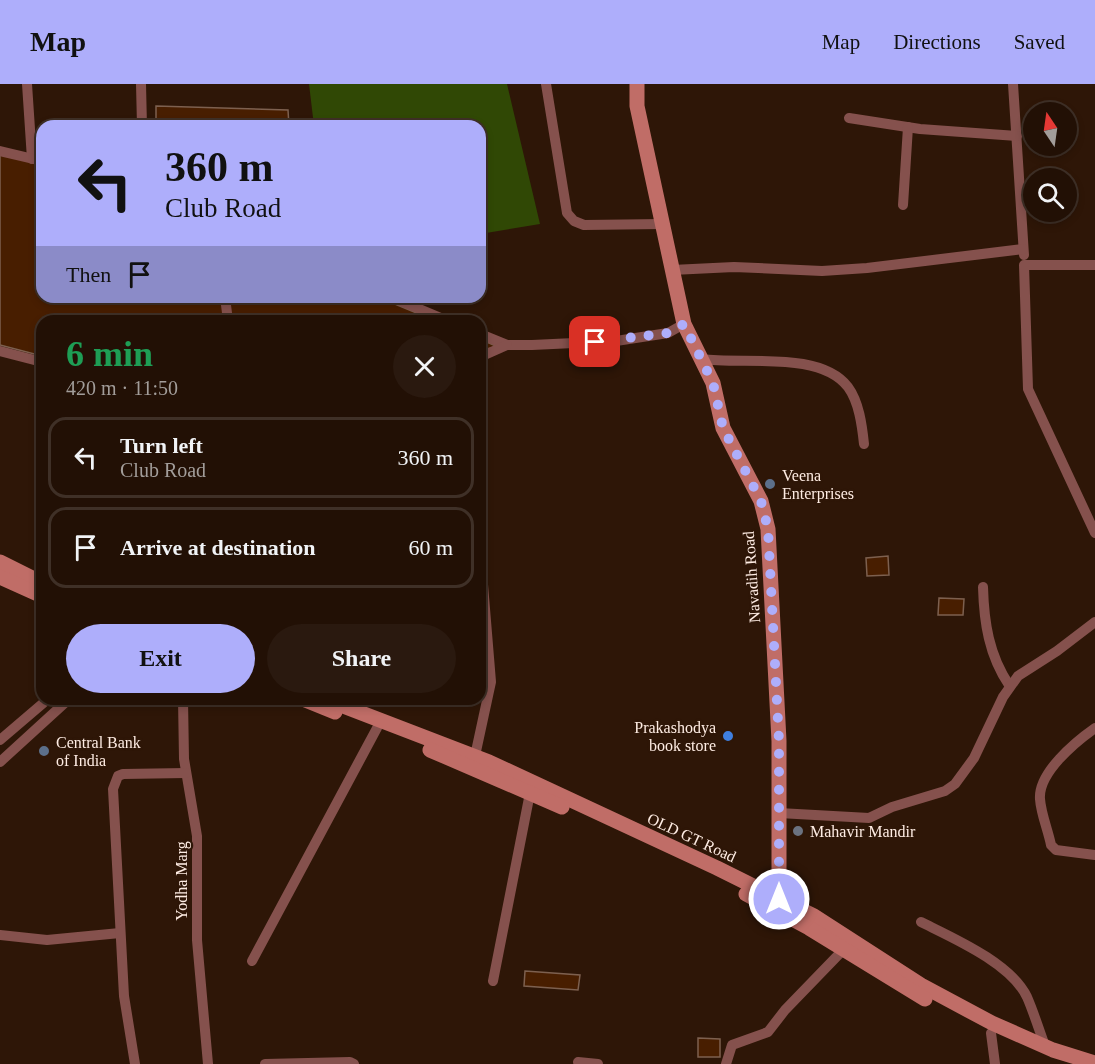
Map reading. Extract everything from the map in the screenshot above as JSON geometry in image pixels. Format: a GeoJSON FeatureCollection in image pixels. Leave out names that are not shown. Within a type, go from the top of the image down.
{"type":"FeatureCollection","features":[{"type":"Feature","properties":{"kind":"main road","name":"Navadih Road"},"geometry":{"type":"LineString","coordinates":[[637,84],[637,106],[684,324],[713,383],[723,428],[761,501],[768,529],[779,741],[776,904]]}},
{"type":"Feature","properties":{"kind":"main road"},"geometry":{"type":"LineString","coordinates":[[0,562],[36,580]]}},
{"type":"Feature","properties":{"kind":"main road"},"geometry":{"type":"LineString","coordinates":[[1,582],[36,594]]}},
{"type":"Feature","properties":{"kind":"main road","name":"OLD GT Road"},"geometry":{"type":"LineString","coordinates":[[318,705],[530,793],[776,904],[814,916],[921,985],[1045,1046],[1095,1063]]}},
{"type":"Feature","properties":{"kind":"main road","name":"OLD GT Road"},"geometry":{"type":"LineString","coordinates":[[341,705],[475,756],[776,904],[914,993],[991,1033],[1070,1064]]}},
{"type":"Feature","properties":{"kind":"street"},"geometry":{"type":"LineString","coordinates":[[27,84],[36,152]]}},
{"type":"Feature","properties":{"kind":"street"},"geometry":{"type":"LineString","coordinates":[[141,84],[142,120]]}},
{"type":"Feature","properties":{"kind":"street"},"geometry":{"type":"LineString","coordinates":[[546,84],[567,213],[574,221],[584,225],[662,224]]}},
{"type":"Feature","properties":{"kind":"street"},"geometry":{"type":"LineString","coordinates":[[1013,84],[1024,265],[1028,389],[1095,533]]}},
{"type":"Feature","properties":{"kind":"street"},"geometry":{"type":"LineString","coordinates":[[849,118],[908,127],[1017,136]]}},
{"type":"Feature","properties":{"kind":"street"},"geometry":{"type":"LineString","coordinates":[[903,205],[908,127]]}},
{"type":"Feature","properties":{"kind":"street"},"geometry":{"type":"LineString","coordinates":[[0,151],[36,160]]}},
{"type":"Feature","properties":{"kind":"street"},"geometry":{"type":"LineString","coordinates":[[672,270],[734,267],[822,270],[867,268],[1023,249]]}},
{"type":"Feature","properties":{"kind":"street"},"geometry":{"type":"LineString","coordinates":[[1024,265],[1095,265]]}},
{"type":"Feature","properties":{"kind":"street"},"geometry":{"type":"LineString","coordinates":[[405,303],[434,315]]}},
{"type":"Feature","properties":{"kind":"street"},"geometry":{"type":"LineString","coordinates":[[486,354],[507,345],[616,341],[668,333],[684,324]]}},
{"type":"Feature","properties":{"kind":"street"},"geometry":{"type":"LineString","coordinates":[[486,336],[507,345]]}},
{"type":"Feature","properties":{"kind":"street"},"geometry":{"type":"LineString","coordinates":[[0,351],[36,360]]}},
{"type":"Feature","properties":{"kind":"street"},"geometry":{"type":"LineString","coordinates":[[702,359],[798,364],[837,377],[848,387],[854,400],[864,444]]}},
{"type":"Feature","properties":{"kind":"street"},"geometry":{"type":"LineString","coordinates":[[983,587],[987,636],[994,659],[1009,685]]}},
{"type":"Feature","properties":{"kind":"street"},"geometry":{"type":"LineString","coordinates":[[779,813],[869,819],[892,807],[945,792],[955,784],[974,758],[1009,685],[1018,676],[1095,623]]}},
{"type":"Feature","properties":{"kind":"street"},"geometry":{"type":"LineString","coordinates":[[486,628],[490,682],[486,702]]}},
{"type":"Feature","properties":{"kind":"street"},"geometry":{"type":"LineString","coordinates":[[0,740],[41,705]]}},
{"type":"Feature","properties":{"kind":"street"},"geometry":{"type":"LineString","coordinates":[[0,762],[62,705]]}},
{"type":"Feature","properties":{"kind":"street","name":"Yodha Marg"},"geometry":{"type":"LineString","coordinates":[[183,705],[182,743],[197,836],[197,940],[208,1064]]}},
{"type":"Feature","properties":{"kind":"street"},"geometry":{"type":"LineString","coordinates":[[475,756],[485,705]]}},
{"type":"Feature","properties":{"kind":"street"},"geometry":{"type":"LineString","coordinates":[[252,961],[377,728]]}},
{"type":"Feature","properties":{"kind":"street"},"geometry":{"type":"LineString","coordinates":[[1095,728],[1076,741],[1047,775],[1041,785],[1040,800],[1051,845],[1056,850],[1095,855]]}},
{"type":"Feature","properties":{"kind":"street"},"geometry":{"type":"LineString","coordinates":[[135,1064],[126,1015],[120,933],[115,783],[123,774],[186,773]]}},
{"type":"Feature","properties":{"kind":"street"},"geometry":{"type":"LineString","coordinates":[[493,981],[530,793]]}},
{"type":"Feature","properties":{"kind":"street"},"geometry":{"type":"LineString","coordinates":[[921,922],[968,945],[1011,977],[1027,996],[1045,1046]]}},
{"type":"Feature","properties":{"kind":"street"},"geometry":{"type":"LineString","coordinates":[[0,935],[47,940],[120,933]]}},
{"type":"Feature","properties":{"kind":"street"},"geometry":{"type":"LineString","coordinates":[[726,1064],[732,1045],[768,1032],[785,1010],[844,949]]}},
{"type":"Feature","properties":{"kind":"street"},"geometry":{"type":"LineString","coordinates":[[991,1033],[995,1064]]}},
{"type":"Feature","properties":{"kind":"street"},"geometry":{"type":"LineString","coordinates":[[265,1064],[350,1062],[354,1064]]}},
{"type":"Feature","properties":{"kind":"street"},"geometry":{"type":"LineString","coordinates":[[578,1062],[598,1064]]}},
{"type":"Feature","properties":{"kind":"green space"},"geometry":{"type":"Polygon","coordinates":[[[309,84],[507,84],[540,224],[486,233],[486,120],[313,120],[309,84]]]}},
{"type":"Feature","properties":{"kind":"building"},"geometry":{"type":"Polygon","coordinates":[[[156,106],[288,110],[289,120],[156,120],[156,106]]]}},
{"type":"Feature","properties":{"kind":"building"},"geometry":{"type":"Polygon","coordinates":[[[0,152],[36,163],[36,303],[392,303],[422,315],[36,315],[36,354],[0,345],[0,152]]]}},
{"type":"Feature","properties":{"kind":"building"},"geometry":{"type":"Polygon","coordinates":[[[486,342],[498,347],[486,349],[486,342]]]}},
{"type":"Feature","properties":{"kind":"building"},"geometry":{"type":"Polygon","coordinates":[[[888,556],[889,575],[867,576],[866,558],[888,556]]]}},
{"type":"Feature","properties":{"kind":"building"},"geometry":{"type":"Polygon","coordinates":[[[939,598],[964,599],[963,615],[938,615],[939,598]]]}},
{"type":"Feature","properties":{"kind":"building"},"geometry":{"type":"Polygon","coordinates":[[[525,971],[580,975],[578,990],[524,986],[525,971]]]}},
{"type":"Feature","properties":{"kind":"building"},"geometry":{"type":"Polygon","coordinates":[[[698,1038],[720,1039],[720,1057],[698,1057],[698,1038]]]}},
{"type":"Feature","properties":{"kind":"place","name":"Veena Enterprises"},"geometry":{"type":"Point","coordinates":[770,484]}},
{"type":"Feature","properties":{"kind":"place","name":"Prakashodya book store"},"geometry":{"type":"Point","coordinates":[728,736]}},
{"type":"Feature","properties":{"kind":"place","name":"Central Bank of India"},"geometry":{"type":"Point","coordinates":[44,751]}},
{"type":"Feature","properties":{"kind":"place","name":"Mahavir Mandir"},"geometry":{"type":"Point","coordinates":[798,831]}},
{"type":"Feature","properties":{"kind":"route"},"geometry":{"type":"LineString","coordinates":[[595,342],[668,333],[684,324],[713,383],[723,428],[761,501],[768,529],[779,741],[779,899]]}}]}
